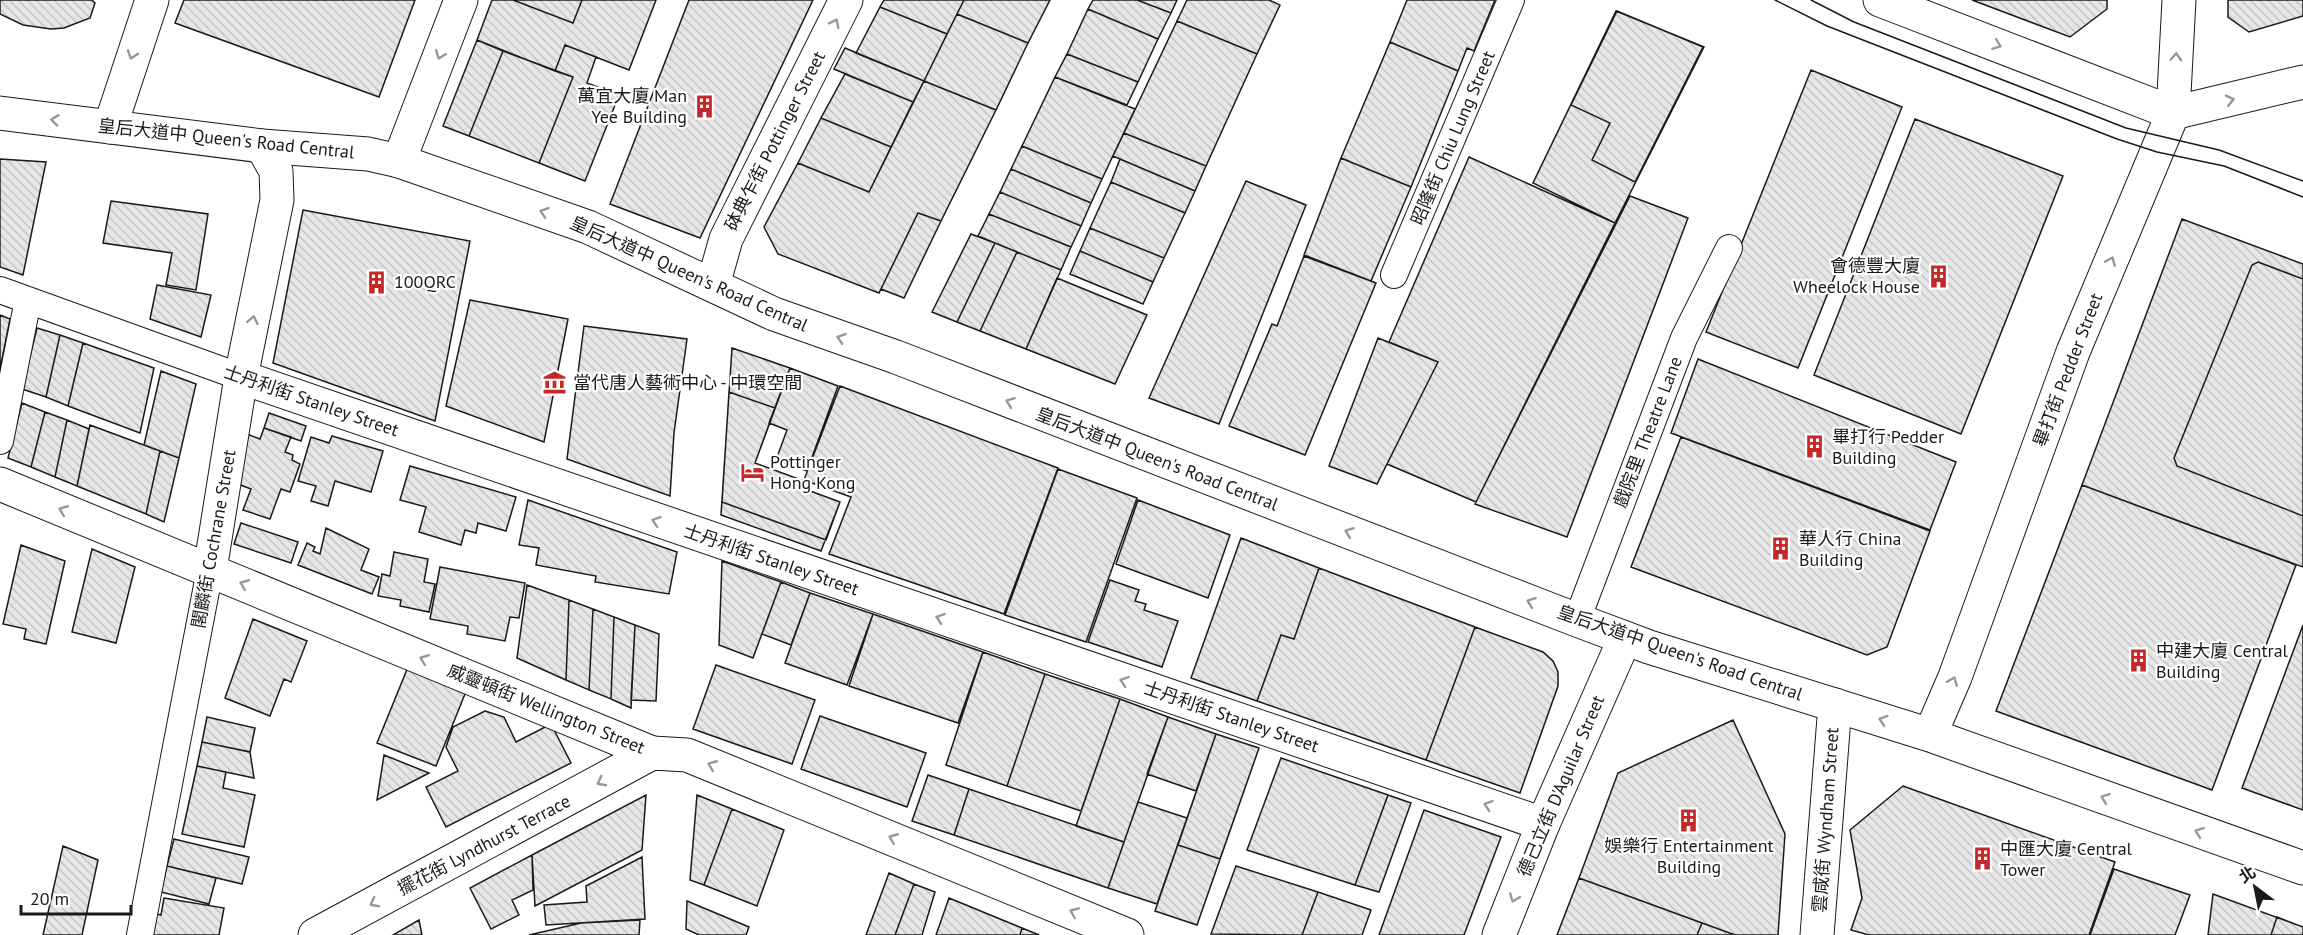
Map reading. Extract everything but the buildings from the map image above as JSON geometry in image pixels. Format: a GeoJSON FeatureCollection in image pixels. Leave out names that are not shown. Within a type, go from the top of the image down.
{"type":"FeatureCollection","features":[{"type":"Feature","properties":{"kind":"street"},"geometry":{"type":"LineString","coordinates":[[110,126],[152,0]]}},
{"type":"Feature","properties":{"kind":"street"},"geometry":{"type":"LineString","coordinates":[[399,161],[461,0]]}},
{"type":"Feature","properties":{"kind":"street","name":"砵典乍街 Pottinger Street"},"geometry":{"type":"LineString","coordinates":[[713,285],[726,239],[846,0]]}},
{"type":"Feature","properties":{"kind":"street","name":"昭隆街 Chiu Lung Street"},"geometry":{"type":"LineString","coordinates":[[1394,275],[1511,0]]}},
{"type":"Feature","properties":{"kind":"street"},"geometry":{"type":"LineString","coordinates":[[1880,0],[2173,113],[2303,81]]}},
{"type":"Feature","properties":{"kind":"street","name":"畢打街 Pedder Street"},"geometry":{"type":"LineString","coordinates":[[1930,735],[1955,677],[2073,352],[2173,113],[2179,0]]}},
{"type":"Feature","properties":{"kind":"street","name":"皇后大道中 Queen's Road Central"},"geometry":{"type":"LineString","coordinates":[[0,113],[262,146],[368,154],[399,161],[588,227],[774,314],[896,357],[1625,638],[1930,735],[2303,868]]}},
{"type":"Feature","properties":{"kind":"street","name":"閣麟街 Cochrane Street"},"geometry":{"type":"LineString","coordinates":[[141,935],[210,570],[242,377],[277,200],[276,171],[262,146]]}},
{"type":"Feature","properties":{"kind":"street","name":"戲院里 Theatre Lane"},"geometry":{"type":"LineString","coordinates":[[1577,620],[1684,339],[1729,248]]}},
{"type":"Feature","properties":{"kind":"street","name":"士丹利街 Stanley Street"},"geometry":{"type":"LineString","coordinates":[[0,290],[242,377],[1543,824]]}},
{"type":"Feature","properties":{"kind":"street"},"geometry":{"type":"LineString","coordinates":[[0,441],[28,300]]}},
{"type":"Feature","properties":{"kind":"street","name":"威靈頓街 Wellington Street"},"geometry":{"type":"LineString","coordinates":[[0,484],[652,753],[687,755],[1128,935]]}},
{"type":"Feature","properties":{"kind":"street","name":"德己立街 D'Aguilar Street"},"geometry":{"type":"LineString","coordinates":[[1500,935],[1543,824],[1625,638]]}},
{"type":"Feature","properties":{"kind":"street","name":"雲咸街 Wyndham Street"},"geometry":{"type":"LineString","coordinates":[[1817,935],[1835,705]]}},
{"type":"Feature","properties":{"kind":"street","name":"擺花街 Lyndhurst Terrace"},"geometry":{"type":"LineString","coordinates":[[315,935],[652,753]]}},
{"type":"Feature","properties":{"kind":"tram line"},"geometry":{"type":"LineString","coordinates":[[1775,0],[1827,26],[2117,139],[2157,152],[2224,166],[2303,197]]}},
{"type":"Feature","properties":{"kind":"tram line"},"geometry":{"type":"LineString","coordinates":[[1811,0],[1854,22],[2126,128],[2219,150],[2303,181]]}},
{"type":"Feature","properties":{"kind":"place","name":"萬宜大廈 Man Yee Building"},"geometry":{"type":"Point","coordinates":[705,106]}},
{"type":"Feature","properties":{"kind":"place","name":"會德豐大廈 Wheelock House"},"geometry":{"type":"Point","coordinates":[1938,276]}},
{"type":"Feature","properties":{"kind":"place","name":"100QRC"},"geometry":{"type":"Point","coordinates":[376,282]}},
{"type":"Feature","properties":{"kind":"place","name":"當代唐人藝術中心 - 中環空間"},"geometry":{"type":"Point","coordinates":[555,383]}},
{"type":"Feature","properties":{"kind":"place","name":"畢打行 Pedder Building"},"geometry":{"type":"Point","coordinates":[1814,447]}},
{"type":"Feature","properties":{"kind":"place","name":"Pottinger Hong Kong"},"geometry":{"type":"Point","coordinates":[752,472]}},
{"type":"Feature","properties":{"kind":"place","name":"華人行 China Building"},"geometry":{"type":"Point","coordinates":[1781,549]}},
{"type":"Feature","properties":{"kind":"place","name":"中建大廈 Central Building"},"geometry":{"type":"Point","coordinates":[2138,661]}},
{"type":"Feature","properties":{"kind":"place","name":"娛樂行 Entertainment Building"},"geometry":{"type":"Point","coordinates":[1689,820]}},
{"type":"Feature","properties":{"kind":"place","name":"中匯大廈 Central Tower"},"geometry":{"type":"Point","coordinates":[1982,859]}}]}
